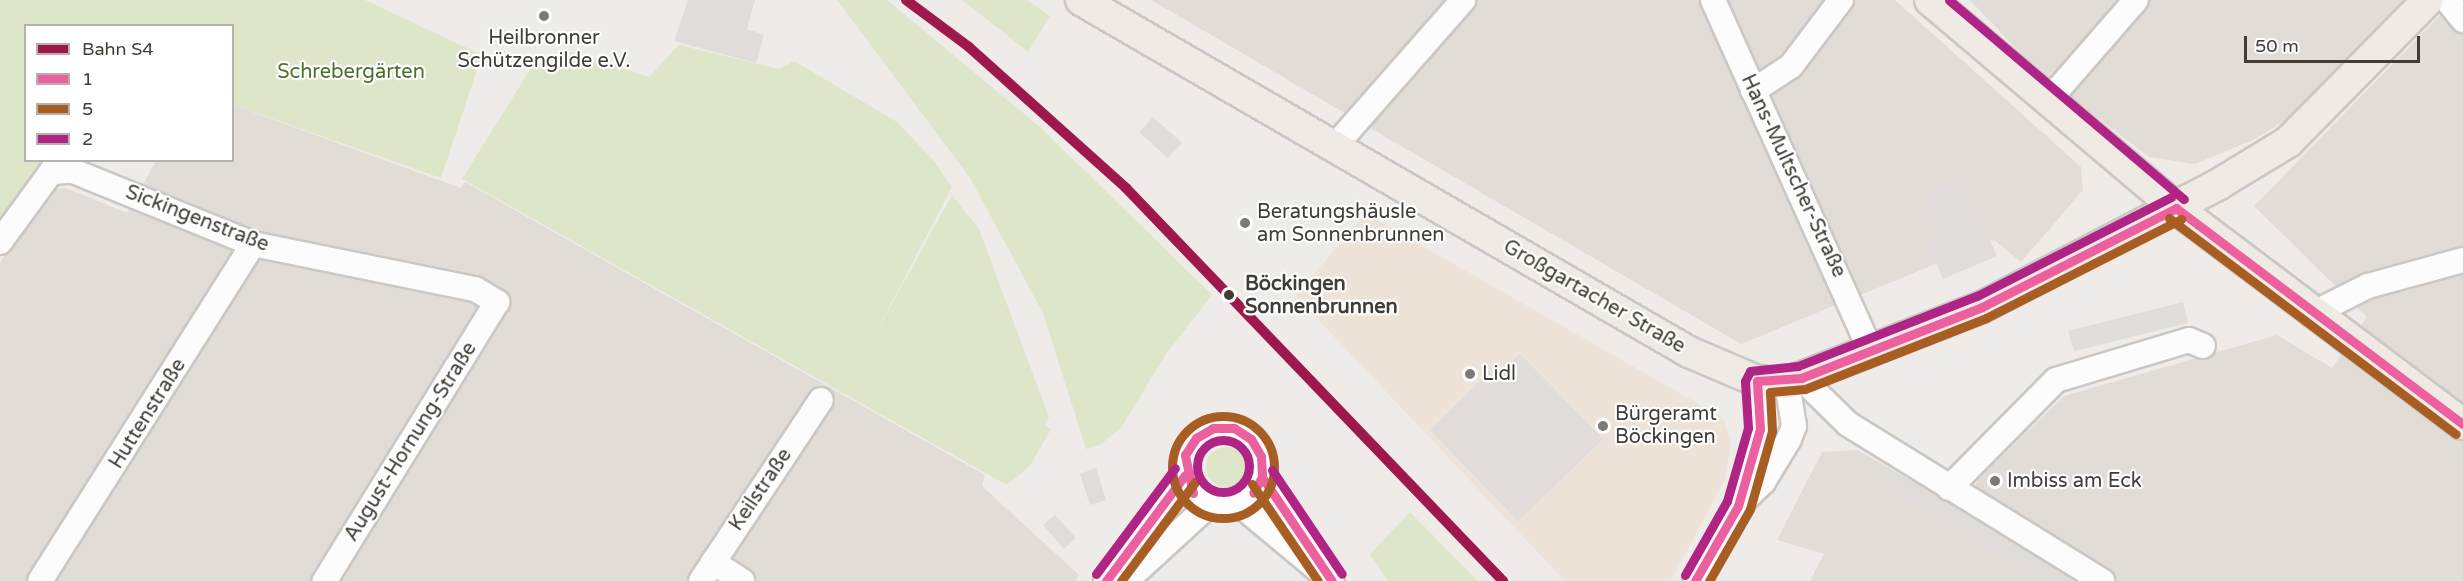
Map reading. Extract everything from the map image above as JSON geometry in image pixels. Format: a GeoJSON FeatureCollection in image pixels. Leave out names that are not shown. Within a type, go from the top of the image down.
{"type":"FeatureCollection","features":[{"type":"Feature","properties":{"kind":"main road","name":"Großgartacher Straße"},"geometry":{"type":"LineString","coordinates":[[1080,0],[1689,352],[1757,381],[1794,381]]}},
{"type":"Feature","properties":{"kind":"main road"},"geometry":{"type":"LineString","coordinates":[[1930,0],[2047,102],[2176,208],[2312,314],[2463,424]]}},
{"type":"Feature","properties":{"kind":"main road"},"geometry":{"type":"LineString","coordinates":[[1794,381],[1982,307],[2176,208],[2288,142],[2428,0]]}},
{"type":"Feature","properties":{"kind":"street"},"geometry":{"type":"LineString","coordinates":[[1334,147],[1463,0]]}},
{"type":"Feature","properties":{"kind":"street","name":"Hans-Multscher-Straße"},"geometry":{"type":"LineString","coordinates":[[1713,0],[1871,352]]}},
{"type":"Feature","properties":{"kind":"street"},"geometry":{"type":"LineString","coordinates":[[1753,91],[1791,66],[1841,0]]}},
{"type":"Feature","properties":{"kind":"street"},"geometry":{"type":"LineString","coordinates":[[2047,102],[2136,0]]}},
{"type":"Feature","properties":{"kind":"street"},"geometry":{"type":"LineString","coordinates":[[2447,0],[2463,20]]}},
{"type":"Feature","properties":{"kind":"street","name":"Sickingenstraße"},"geometry":{"type":"LineString","coordinates":[[0,242],[51,172],[73,171],[253,244],[475,289],[497,302]]}},
{"type":"Feature","properties":{"kind":"street","name":"Huttenstraße"},"geometry":{"type":"LineString","coordinates":[[40,581],[253,244]]}},
{"type":"Feature","properties":{"kind":"street"},"geometry":{"type":"LineString","coordinates":[[2312,314],[2368,286],[2463,260]]}},
{"type":"Feature","properties":{"kind":"street","name":"August-Hornung-Straße"},"geometry":{"type":"LineString","coordinates":[[325,581],[497,302]]}},
{"type":"Feature","properties":{"kind":"street"},"geometry":{"type":"LineString","coordinates":[[1949,488],[2056,380],[2189,340],[2203,346]]}},
{"type":"Feature","properties":{"kind":"street"},"geometry":{"type":"LineString","coordinates":[[1695,581],[1738,506],[1760,429],[1757,381]]}},
{"type":"Feature","properties":{"kind":"street"},"geometry":{"type":"LineString","coordinates":[[1738,506],[1764,483],[1789,439],[1794,426],[1794,381]]}},
{"type":"Feature","properties":{"kind":"street"},"geometry":{"type":"LineString","coordinates":[[1794,381],[1848,424],[2102,581]]}},
{"type":"Feature","properties":{"kind":"street","name":"Keilstraße"},"geometry":{"type":"LineString","coordinates":[[707,572],[821,400]]}},
{"type":"Feature","properties":{"kind":"street"},"geometry":{"type":"LineString","coordinates":[[1262,477],[1253,493],[1238,503],[1210,504],[1193,493],[1185,475],[1185,455],[1196,438],[1213,428],[1234,428],[1256,447],[1262,477],[1328,578]]}},
{"type":"Feature","properties":{"kind":"street"},"geometry":{"type":"LineString","coordinates":[[1106,581],[1185,475]]}},
{"type":"Feature","properties":{"kind":"street"},"geometry":{"type":"LineString","coordinates":[[1238,503],[1328,578]]}},
{"type":"Feature","properties":{"kind":"street"},"geometry":{"type":"LineString","coordinates":[[1126,581],[1210,504]]}},
{"type":"Feature","properties":{"kind":"street"},"geometry":{"type":"LineString","coordinates":[[707,572],[742,581]]}},
{"type":"Feature","properties":{"kind":"shaded area"},"geometry":{"type":"Polygon","coordinates":[[[688,0],[755,0],[747,29],[764,35],[756,63],[674,41],[688,0]]]}},
{"type":"Feature","properties":{"kind":"shaded area"},"geometry":{"type":"Polygon","coordinates":[[[1151,0],[1895,0],[2081,167],[2083,190],[2021,262],[1994,240],[1741,344],[1151,0]]]}},
{"type":"Feature","properties":{"kind":"shaded area"},"geometry":{"type":"Polygon","coordinates":[[[1970,0],[2404,0],[2299,112],[2253,140],[2195,164],[2149,157],[2037,71],[1970,0]]]}},
{"type":"Feature","properties":{"kind":"shaded area"},"geometry":{"type":"Polygon","coordinates":[[[2455,0],[2463,0],[2463,581],[1810,581],[1824,554],[1777,540],[1822,452],[1857,450],[1962,509],[1979,478],[2064,396],[2277,335],[2332,368],[2367,317],[2254,206],[2455,0]]]}},
{"type":"Feature","properties":{"kind":"shaded area"},"geometry":{"type":"Polygon","coordinates":[[[234,105],[461,188],[465,182],[985,475],[982,486],[1079,575],[1075,581],[0,581],[0,263],[45,191],[66,188],[127,213],[155,162],[234,162],[234,105]]]}},
{"type":"Feature","properties":{"kind":"shaded area"},"geometry":{"type":"Polygon","coordinates":[[[1153,117],[1182,143],[1168,158],[1139,132],[1153,117]]]}},
{"type":"Feature","properties":{"kind":"shaded area"},"geometry":{"type":"Polygon","coordinates":[[[1962,177],[1997,256],[1943,279],[1915,215],[1929,208],[1923,194],[1962,177]]]}},
{"type":"Feature","properties":{"kind":"shaded area"},"geometry":{"type":"Polygon","coordinates":[[[1365,213],[1723,418],[1731,444],[1725,479],[1671,581],[1565,581],[1296,296],[1365,213]]]}},
{"type":"Feature","properties":{"kind":"shaded area"},"geometry":{"type":"Polygon","coordinates":[[[2183,302],[2188,323],[2074,351],[2068,331],[2183,302]]]}},
{"type":"Feature","properties":{"kind":"shaded area"},"geometry":{"type":"Polygon","coordinates":[[[1520,354],[1603,439],[1518,521],[1430,430],[1489,372],[1494,377],[1520,354]]]}},
{"type":"Feature","properties":{"kind":"shaded area"},"geometry":{"type":"Polygon","coordinates":[[[1877,461],[2076,581],[2040,581],[1868,477],[1877,461]]]}},
{"type":"Feature","properties":{"kind":"shaded area"},"geometry":{"type":"Polygon","coordinates":[[[1096,468],[1106,500],[1090,505],[1080,474],[1096,468]]]}},
{"type":"Feature","properties":{"kind":"shaded area"},"geometry":{"type":"Polygon","coordinates":[[[1055,515],[1076,538],[1064,549],[1043,525],[1055,515]]]}},
{"type":"Feature","properties":{"kind":"green space","name":"Schrebergärten"},"geometry":{"type":"Polygon","coordinates":[[[0,0],[365,0],[482,55],[441,178],[234,105],[234,24],[24,24],[24,162],[40,162],[0,224],[0,0]]]}},
{"type":"Feature","properties":{"kind":"green space"},"geometry":{"type":"Polygon","coordinates":[[[837,0],[887,0],[1040,127],[1212,295],[1166,354],[1121,428],[1100,445],[1086,449],[1043,313],[970,178],[837,0]]]}},
{"type":"Feature","properties":{"kind":"green space"},"geometry":{"type":"Polygon","coordinates":[[[962,0],[1027,0],[1050,16],[1028,52],[962,0]]]}},
{"type":"Feature","properties":{"kind":"green space"},"geometry":{"type":"Polygon","coordinates":[[[679,45],[779,69],[794,61],[897,122],[934,161],[952,187],[873,338],[952,195],[979,229],[1049,417],[1044,426],[1051,429],[1030,466],[1007,485],[462,179],[533,65],[573,52],[649,77],[679,45]]]}},
{"type":"Feature","properties":{"kind":"green space"},"geometry":{"type":"Polygon","coordinates":[[[1226,447],[1240,453],[1246,467],[1240,481],[1226,487],[1212,481],[1206,467],[1212,453],[1226,447]]]}},
{"type":"Feature","properties":{"kind":"green space"},"geometry":{"type":"Polygon","coordinates":[[[1410,512],[1478,581],[1388,581],[1370,554],[1410,512]]]}},
{"type":"Feature","properties":{"kind":"rail line","name":"S4"},"geometry":{"type":"LineString","coordinates":[[906,0],[969,47],[1126,188],[1503,581]]}},
{"type":"Feature","properties":{"kind":"transit line","name":"2"},"geometry":{"type":"LineString","coordinates":[[1949,0],[2184,199]]}},
{"type":"Feature","properties":{"kind":"transit line","name":"2"},"geometry":{"type":"LineString","coordinates":[[1685,575],[1727,501],[1748,428],[1745,381],[1750,371],[1798,366],[1977,296],[2171,197]]}},
{"type":"Feature","properties":{"kind":"transit line","name":"1"},"geometry":{"type":"LineString","coordinates":[[2176,208],[2463,424]]}},
{"type":"Feature","properties":{"kind":"transit line","name":"1"},"geometry":{"type":"LineString","coordinates":[[1695,581],[1738,506],[1760,429],[1757,381],[1801,378],[1982,307],[2176,208]]}},
{"type":"Feature","properties":{"kind":"transit line","name":"5"},"geometry":{"type":"LineString","coordinates":[[2169,218],[2456,434]]}},
{"type":"Feature","properties":{"kind":"transit line","name":"5"},"geometry":{"type":"LineString","coordinates":[[1709,581],[1750,509],[1772,431],[1770,392],[1805,389],[1986,318],[2181,219]]}},
{"type":"Feature","properties":{"kind":"transit line","name":"5"},"geometry":{"type":"LineString","coordinates":[[1223,416],[1242,420],[1259,431],[1270,448],[1274,467],[1270,486],[1259,503],[1242,514],[1223,518],[1204,514],[1187,503],[1176,486],[1172,467],[1176,448],[1187,431],[1204,420],[1223,416]]}},
{"type":"Feature","properties":{"kind":"transit line","name":"1"},"geometry":{"type":"LineString","coordinates":[[1193,493],[1185,455],[1196,438],[1213,428],[1234,428],[1251,439],[1261,456],[1262,477],[1253,493]]}},
{"type":"Feature","properties":{"kind":"transit line","name":"2"},"geometry":{"type":"LineString","coordinates":[[1218,440],[1228,440],[1242,447],[1249,466],[1242,485],[1228,492],[1218,492],[1208,488],[1201,481],[1197,471],[1197,461],[1201,451],[1208,444],[1218,440]]}},
{"type":"Feature","properties":{"kind":"transit line","name":"2"},"geometry":{"type":"LineString","coordinates":[[1096,574],[1175,468]]}},
{"type":"Feature","properties":{"kind":"transit line","name":"2"},"geometry":{"type":"LineString","coordinates":[[1272,470],[1342,574]]}},
{"type":"Feature","properties":{"kind":"transit line","name":"1"},"geometry":{"type":"LineString","coordinates":[[1106,581],[1185,475]]}},
{"type":"Feature","properties":{"kind":"transit line","name":"1"},"geometry":{"type":"LineString","coordinates":[[1262,477],[1332,581]]}},
{"type":"Feature","properties":{"kind":"transit line","name":"5"},"geometry":{"type":"LineString","coordinates":[[1121,581],[1195,482]]}},
{"type":"Feature","properties":{"kind":"transit line","name":"5"},"geometry":{"type":"LineString","coordinates":[[1252,484],[1318,581]]}},
{"type":"Feature","properties":{"kind":"place","name":"Heilbronner Schützengilde e.V."},"geometry":{"type":"Point","coordinates":[544,16]}},
{"type":"Feature","properties":{"kind":"place","name":"Beratungshäusle am Sonnenbrunnen"},"geometry":{"type":"Point","coordinates":[1245,223]}},
{"type":"Feature","properties":{"kind":"place","name":"Böckingen Sonnenbrunnen"},"geometry":{"type":"Point","coordinates":[1229,295]}},
{"type":"Feature","properties":{"kind":"place","name":"Lidl"},"geometry":{"type":"Point","coordinates":[1470,374]}},
{"type":"Feature","properties":{"kind":"place","name":"Bürgeramt Böckingen"},"geometry":{"type":"Point","coordinates":[1603,426]}},
{"type":"Feature","properties":{"kind":"place","name":"Imbiss am Eck"},"geometry":{"type":"Point","coordinates":[1995,481]}}]}
